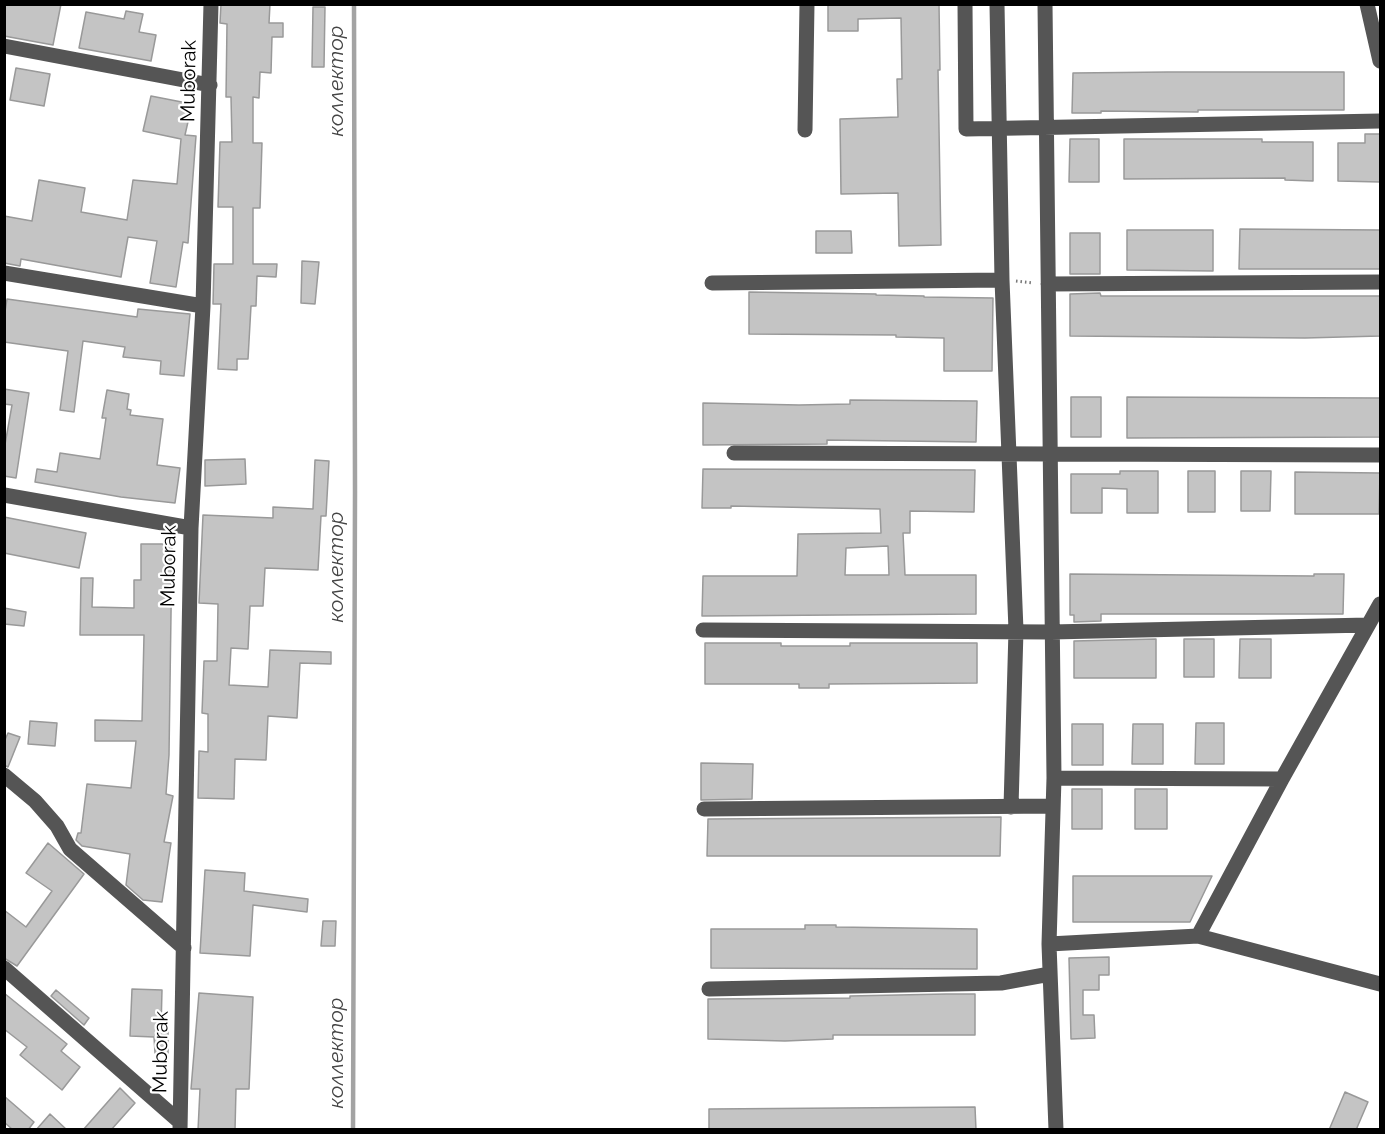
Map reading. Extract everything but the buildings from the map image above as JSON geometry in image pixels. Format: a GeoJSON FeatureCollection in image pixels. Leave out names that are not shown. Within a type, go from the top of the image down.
{"type":"FeatureCollection","features":[{"type":"Feature","properties":{"kind":"street","name":"Muborak"},"geometry":{"type":"LineString","coordinates":[[180,1126],[191,528],[203,306],[211,4]]}},
{"type":"Feature","properties":{"kind":"street"},"geometry":{"type":"LineString","coordinates":[[805,130],[807,4]]}},
{"type":"Feature","properties":{"kind":"street"},"geometry":{"type":"LineString","coordinates":[[965,4],[966,129],[1380,121]]}},
{"type":"Feature","properties":{"kind":"street"},"geometry":{"type":"LineString","coordinates":[[998,4],[998,129],[1002,280],[1016,630],[1011,807]]}},
{"type":"Feature","properties":{"kind":"street"},"geometry":{"type":"LineString","coordinates":[[1045,4],[1054,778],[1049,944],[1056,1130]]}},
{"type":"Feature","properties":{"kind":"street"},"geometry":{"type":"LineString","coordinates":[[1367,4],[1380,61]]}},
{"type":"Feature","properties":{"kind":"street"},"geometry":{"type":"LineString","coordinates":[[4,46],[210,85]]}},
{"type":"Feature","properties":{"kind":"street"},"geometry":{"type":"LineString","coordinates":[[4,273],[203,306]]}},
{"type":"Feature","properties":{"kind":"street"},"geometry":{"type":"LineString","coordinates":[[712,283],[1002,280]]}},
{"type":"Feature","properties":{"kind":"street"},"geometry":{"type":"LineString","coordinates":[[1048,284],[1380,282]]}},
{"type":"Feature","properties":{"kind":"street"},"geometry":{"type":"LineString","coordinates":[[734,453],[1380,455]]}},
{"type":"Feature","properties":{"kind":"street"},"geometry":{"type":"LineString","coordinates":[[4,495],[191,528]]}},
{"type":"Feature","properties":{"kind":"street"},"geometry":{"type":"LineString","coordinates":[[1198,936],[1282,779],[1380,604]]}},
{"type":"Feature","properties":{"kind":"street"},"geometry":{"type":"LineString","coordinates":[[703,630],[1051,632],[1368,625]]}},
{"type":"Feature","properties":{"kind":"street"},"geometry":{"type":"LineString","coordinates":[[4,775],[35,801],[57,826],[70,849],[184,948]]}},
{"type":"Feature","properties":{"kind":"street"},"geometry":{"type":"LineString","coordinates":[[1054,778],[1282,779]]}},
{"type":"Feature","properties":{"kind":"street"},"geometry":{"type":"LineString","coordinates":[[704,809],[1053,806]]}},
{"type":"Feature","properties":{"kind":"street"},"geometry":{"type":"LineString","coordinates":[[1049,944],[1198,936],[1380,984]]}},
{"type":"Feature","properties":{"kind":"street"},"geometry":{"type":"LineString","coordinates":[[4,968],[180,1126]]}},
{"type":"Feature","properties":{"kind":"street"},"geometry":{"type":"LineString","coordinates":[[709,988],[1001,983],[1050,974]]}},
{"type":"Feature","properties":{"kind":"path"},"geometry":{"type":"LineString","coordinates":[[1002,280],[1048,284]]}},
{"type":"Feature","properties":{"kind":"waterway","name":"коллектор"},"geometry":{"type":"LineString","coordinates":[[353,1130],[354,4]]}}]}
